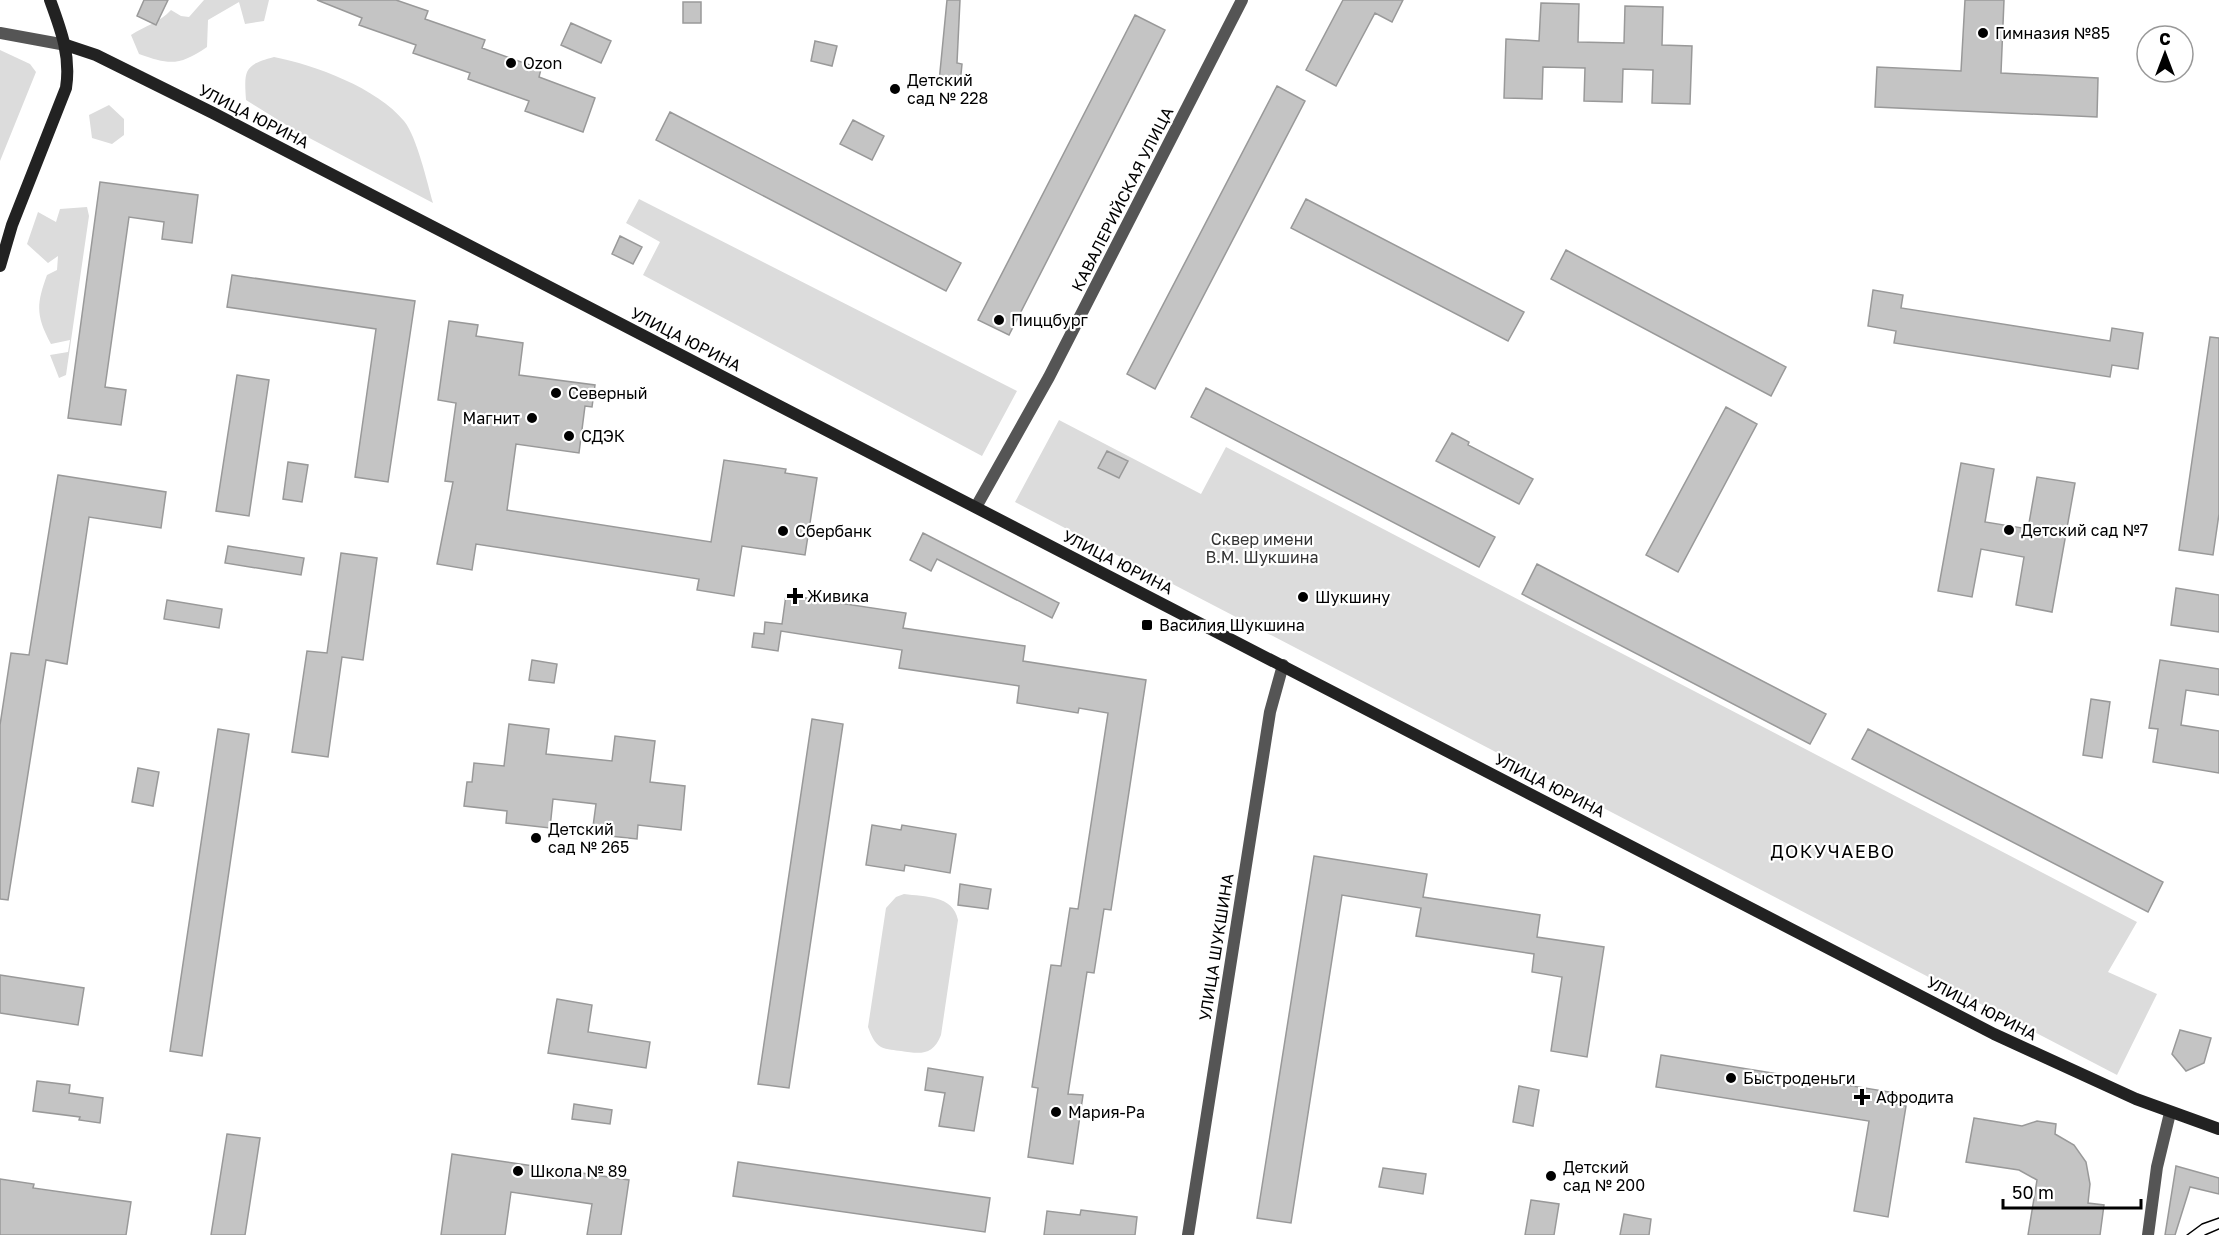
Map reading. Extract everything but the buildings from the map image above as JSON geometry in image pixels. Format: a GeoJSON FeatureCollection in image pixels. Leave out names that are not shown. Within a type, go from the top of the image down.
{"type":"FeatureCollection","features":[{"type":"Feature","properties":{"kind":"street"},"geometry":{"type":"LineString","coordinates":[[0,266],[12,225],[66,88],[69,69],[66,45],[50,0]]}},
{"type":"Feature","properties":{"kind":"street","name":"КАВАЛЕРИЙСКАЯ УЛИЦА"},"geometry":{"type":"LineString","coordinates":[[976,507],[1054,367],[1242,0]]}},
{"type":"Feature","properties":{"kind":"street","name":"УЛИЦА ЮРИНА"},"geometry":{"type":"LineString","coordinates":[[0,33],[66,45],[96,55],[1283,665],[1994,1034],[2064,1068],[2170,1113],[2219,1129]]}},
{"type":"Feature","properties":{"kind":"street","name":"УЛИЦА ШУКШИНА"},"geometry":{"type":"LineString","coordinates":[[1188,1235],[1270,712],[1283,665]]}},
{"type":"Feature","properties":{"kind":"street"},"geometry":{"type":"LineString","coordinates":[[2148,1235],[2159,1152],[2170,1113]]}},
{"type":"Feature","properties":{"kind":"green space"},"geometry":{"type":"Polygon","coordinates":[[[204,0],[269,0],[264,21],[245,24],[239,2],[208,20],[207,47],[189,58],[167,62],[139,54],[131,35],[157,21],[171,10],[181,16],[189,17],[204,0]]]}},
{"type":"Feature","properties":{"kind":"green space"},"geometry":{"type":"Polygon","coordinates":[[[0,50],[30,64],[36,72],[0,161],[0,50]]]}},
{"type":"Feature","properties":{"kind":"green space"},"geometry":{"type":"Polygon","coordinates":[[[274,57],[326,72],[362,88],[392,109],[409,128],[433,203],[296,131],[246,100],[245,82],[248,70],[257,63],[274,57]]]}},
{"type":"Feature","properties":{"kind":"green space"},"geometry":{"type":"Polygon","coordinates":[[[109,105],[124,119],[124,135],[112,144],[92,138],[89,115],[109,105]]]}},
{"type":"Feature","properties":{"kind":"green space"},"geometry":{"type":"Polygon","coordinates":[[[639,199],[1017,391],[982,456],[643,275],[660,242],[626,223],[639,199]]]}},
{"type":"Feature","properties":{"kind":"green space"},"geometry":{"type":"Polygon","coordinates":[[[87,207],[89,216],[66,375],[59,378],[50,355],[68,352],[70,340],[51,344],[42,326],[39,310],[47,275],[57,270],[58,256],[48,263],[27,244],[38,212],[56,222],[60,209],[87,207]]]}},
{"type":"Feature","properties":{"kind":"green space","name":"Сквер имени В.М. Шукшина"},"geometry":{"type":"Polygon","coordinates":[[[1059,420],[1201,494],[1226,447],[2137,922],[2108,972],[2157,994],[2117,1075],[1015,502],[1059,420]]]}},
{"type":"Feature","properties":{"kind":"green space"},"geometry":{"type":"Polygon","coordinates":[[[904,894],[929,897],[944,902],[955,912],[958,920],[941,1035],[934,1047],[920,1053],[881,1047],[868,1027],[886,908],[896,897],[904,894]]]}},
{"type":"Feature","properties":{"kind":"tram line"},"geometry":{"type":"LineString","coordinates":[[2187,1235],[2202,1224],[2219,1218]]}},
{"type":"Feature","properties":{"kind":"tram line"},"geometry":{"type":"LineString","coordinates":[[2205,1235],[2219,1229]]}},
{"type":"Feature","properties":{"kind":"place","name":"Гимназия №85"},"geometry":{"type":"Point","coordinates":[1983,33]}},
{"type":"Feature","properties":{"kind":"place","name":"Ozon"},"geometry":{"type":"Point","coordinates":[511,63]}},
{"type":"Feature","properties":{"kind":"place","name":"Детский сад № 228"},"geometry":{"type":"Point","coordinates":[895,89]}},
{"type":"Feature","properties":{"kind":"place","name":"Пиццбург"},"geometry":{"type":"Point","coordinates":[999,320]}},
{"type":"Feature","properties":{"kind":"place","name":"Северный"},"geometry":{"type":"Point","coordinates":[556,393]}},
{"type":"Feature","properties":{"kind":"place","name":"Магнит"},"geometry":{"type":"Point","coordinates":[532,418]}},
{"type":"Feature","properties":{"kind":"place","name":"СДЭК"},"geometry":{"type":"Point","coordinates":[569,436]}},
{"type":"Feature","properties":{"kind":"place","name":"Детский сад №7"},"geometry":{"type":"Point","coordinates":[2009,530]}},
{"type":"Feature","properties":{"kind":"place","name":"Сбербанк"},"geometry":{"type":"Point","coordinates":[783,531]}},
{"type":"Feature","properties":{"kind":"place","name":"Живика"},"geometry":{"type":"Point","coordinates":[795,596]}},
{"type":"Feature","properties":{"kind":"place","name":"Шукшину"},"geometry":{"type":"Point","coordinates":[1303,597]}},
{"type":"Feature","properties":{"kind":"place","name":"Василия Шукшина"},"geometry":{"type":"Point","coordinates":[1147,625]}},
{"type":"Feature","properties":{"kind":"place","name":"Детский сад № 265"},"geometry":{"type":"Point","coordinates":[536,838]}},
{"type":"Feature","properties":{"kind":"place","name":"Быстроденьги"},"geometry":{"type":"Point","coordinates":[1731,1078]}},
{"type":"Feature","properties":{"kind":"place","name":"Афродита"},"geometry":{"type":"Point","coordinates":[1862,1097]}},
{"type":"Feature","properties":{"kind":"place","name":"Мария-Ра"},"geometry":{"type":"Point","coordinates":[1056,1112]}},
{"type":"Feature","properties":{"kind":"place","name":"Школа № 89"},"geometry":{"type":"Point","coordinates":[518,1171]}},
{"type":"Feature","properties":{"kind":"place","name":"Детский сад № 200"},"geometry":{"type":"Point","coordinates":[1551,1176]}},
{"type":"Feature","properties":{"kind":"district","name":"ДОКУЧАЕВО"},"geometry":{"type":"Point","coordinates":[1833,851]}}]}
